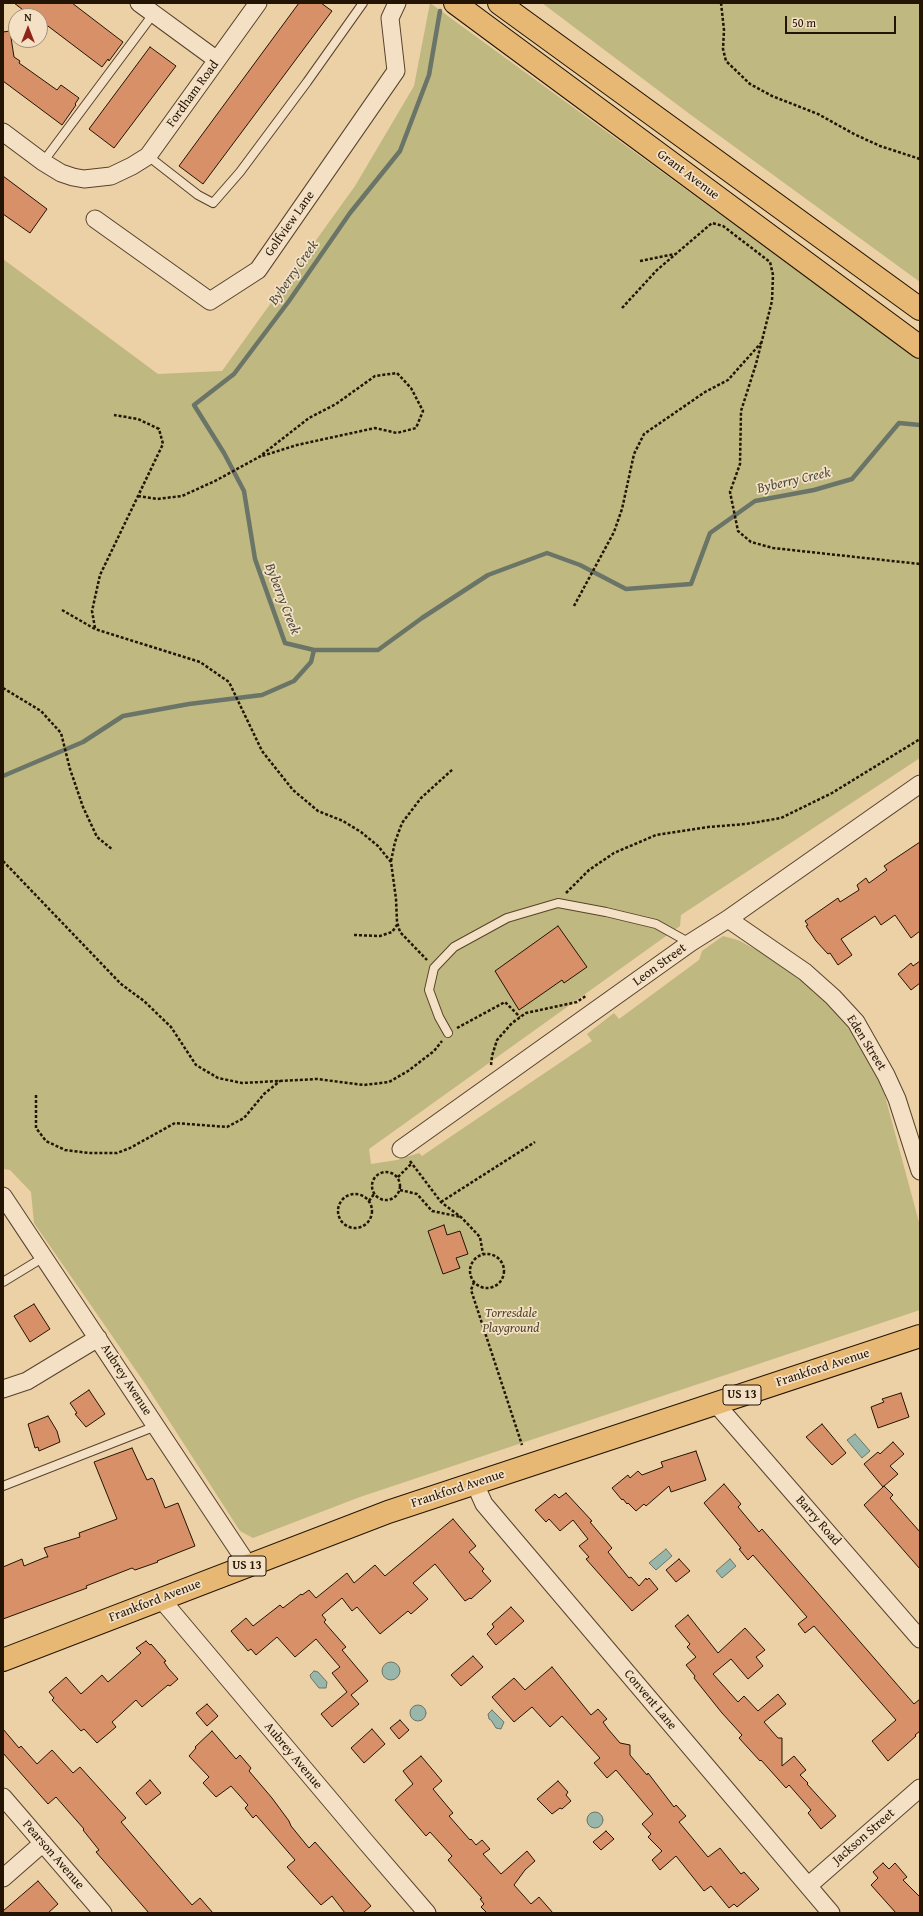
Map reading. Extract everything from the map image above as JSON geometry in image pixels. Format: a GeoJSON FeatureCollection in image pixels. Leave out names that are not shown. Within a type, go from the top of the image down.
{"type":"FeatureCollection","features":[{"type":"Feature","properties":{"kind":"main road","name":"Grant Avenue"},"geometry":{"type":"LineString","coordinates":[[455,3],[920,347]]}},
{"type":"Feature","properties":{"kind":"main road"},"geometry":{"type":"LineString","coordinates":[[499,3],[920,309]]}},
{"type":"Feature","properties":{"kind":"main road","name":"Frankford Avenue"},"geometry":{"type":"LineString","coordinates":[[3,1660],[355,1524],[920,1336]]}},
{"type":"Feature","properties":{"kind":"street"},"geometry":{"type":"LineString","coordinates":[[139,3],[217,60]]}},
{"type":"Feature","properties":{"kind":"street","name":"Fordham Road"},"geometry":{"type":"LineString","coordinates":[[3,132],[43,162],[61,173],[73,177],[84,179],[111,176],[132,166],[148,156],[258,3]]}},
{"type":"Feature","properties":{"kind":"street","name":"Golfview Lane"},"geometry":{"type":"LineString","coordinates":[[95,219],[210,301],[258,270],[396,71],[390,18],[397,3]]}},
{"type":"Feature","properties":{"kind":"street","name":"Leon Street"},"geometry":{"type":"LineString","coordinates":[[401,1149],[494,1085],[690,944],[920,784]]}},
{"type":"Feature","properties":{"kind":"street","name":"Eden Street"},"geometry":{"type":"LineString","coordinates":[[728,919],[805,972],[833,997],[856,1022],[886,1075],[897,1099],[920,1171]]}},
{"type":"Feature","properties":{"kind":"street","name":"Aubrey Avenue"},"geometry":{"type":"LineString","coordinates":[[3,1196],[248,1565]]}},
{"type":"Feature","properties":{"kind":"street"},"geometry":{"type":"LineString","coordinates":[[3,1389],[26,1381],[98,1338]]}},
{"type":"Feature","properties":{"kind":"street","name":"Barry Road"},"geometry":{"type":"LineString","coordinates":[[716,1404],[920,1639]]}},
{"type":"Feature","properties":{"kind":"street","name":"Convent Lane"},"geometry":{"type":"LineString","coordinates":[[475,1484],[484,1504],[831,1913]]}},
{"type":"Feature","properties":{"kind":"street","name":"Aubrey Avenue"},"geometry":{"type":"LineString","coordinates":[[161,1599],[427,1913]]}},
{"type":"Feature","properties":{"kind":"street","name":"Jackson Street"},"geometry":{"type":"LineString","coordinates":[[808,1886],[920,1788]]}},
{"type":"Feature","properties":{"kind":"street","name":"Pearson Avenue"},"geometry":{"type":"LineString","coordinates":[[3,1796],[103,1913]]}},
{"type":"Feature","properties":{"kind":"street"},"geometry":{"type":"LineString","coordinates":[[3,1878],[43,1843]]}},
{"type":"Feature","properties":{"kind":"lane"},"geometry":{"type":"LineString","coordinates":[[148,156],[198,195],[213,203],[240,172],[363,3]]}},
{"type":"Feature","properties":{"kind":"lane"},"geometry":{"type":"LineString","coordinates":[[43,162],[154,14]]}},
{"type":"Feature","properties":{"kind":"lane"},"geometry":{"type":"LineString","coordinates":[[448,1033],[439,1017],[429,990],[434,968],[454,947],[507,918],[558,903],[606,912],[656,924],[690,944]]}},
{"type":"Feature","properties":{"kind":"lane"},"geometry":{"type":"LineString","coordinates":[[3,1282],[44,1257]]}},
{"type":"Feature","properties":{"kind":"lane"},"geometry":{"type":"LineString","coordinates":[[3,1486],[156,1426]]}},
{"type":"Feature","properties":{"kind":"path"},"geometry":{"type":"LineString","coordinates":[[721,3],[724,30],[722,49],[726,61],[750,84],[772,96],[818,114],[854,134],[880,146],[920,159]]}},
{"type":"Feature","properties":{"kind":"path"},"geometry":{"type":"LineString","coordinates":[[622,308],[657,270],[712,223],[723,226],[770,262],[773,275],[772,301],[763,341],[741,411],[740,464],[730,492],[738,531],[751,542],[773,548],[920,564]]}},
{"type":"Feature","properties":{"kind":"path"},"geometry":{"type":"LineString","coordinates":[[640,261],[658,259],[678,253]]}},
{"type":"Feature","properties":{"kind":"path"},"geometry":{"type":"LineString","coordinates":[[574,606],[614,532],[622,509],[634,454],[644,434],[705,392],[728,380],[763,341]]}},
{"type":"Feature","properties":{"kind":"path"},"geometry":{"type":"LineString","coordinates":[[138,496],[157,499],[182,496],[205,486],[258,458],[297,445],[375,428],[397,433],[416,428],[423,411],[412,388],[397,373],[375,376],[336,404],[309,418],[258,458]]}},
{"type":"Feature","properties":{"kind":"path"},"geometry":{"type":"LineString","coordinates":[[95,629],[92,611],[100,575],[163,444],[159,429],[138,419],[114,415]]}},
{"type":"Feature","properties":{"kind":"path"},"geometry":{"type":"LineString","coordinates":[[62,610],[95,629],[200,662],[229,682],[262,752],[293,790],[318,811],[343,821],[361,832],[378,846],[391,862]]}},
{"type":"Feature","properties":{"kind":"path"},"geometry":{"type":"LineString","coordinates":[[3,688],[41,711],[62,733],[70,768],[83,807],[97,837],[113,850]]}},
{"type":"Feature","properties":{"kind":"path"},"geometry":{"type":"LineString","coordinates":[[558,903],[570,888],[589,870],[614,853],[656,835],[708,827],[746,824],[781,818],[832,793],[920,739]]}},
{"type":"Feature","properties":{"kind":"path"},"geometry":{"type":"LineString","coordinates":[[434,968],[400,932],[391,862],[395,842],[402,823],[421,798],[453,769]]}},
{"type":"Feature","properties":{"kind":"path"},"geometry":{"type":"LineString","coordinates":[[3,861],[120,984],[144,1001],[171,1026],[196,1065],[218,1078],[242,1083],[317,1079],[364,1085],[389,1082],[408,1071],[434,1051],[448,1033],[505,1002],[520,1017]]}},
{"type":"Feature","properties":{"kind":"path"},"geometry":{"type":"LineString","coordinates":[[354,935],[380,936],[392,932],[398,925]]}},
{"type":"Feature","properties":{"kind":"path"},"geometry":{"type":"LineString","coordinates":[[494,1085],[491,1066],[492,1056],[497,1040],[512,1023],[526,1013],[577,1002],[590,993]]}},
{"type":"Feature","properties":{"kind":"path"},"geometry":{"type":"LineString","coordinates":[[36,1095],[36,1128],[46,1141],[64,1150],[89,1153],[117,1153],[130,1148],[175,1123],[228,1127],[244,1118],[264,1094],[280,1081]]}},
{"type":"Feature","properties":{"kind":"path"},"geometry":{"type":"LineString","coordinates":[[441,1202],[535,1142]]}},
{"type":"Feature","properties":{"kind":"path"},"geometry":{"type":"LineString","coordinates":[[401,1149],[441,1202],[462,1218],[480,1237],[482,1254]]}},
{"type":"Feature","properties":{"kind":"path"},"geometry":{"type":"LineString","coordinates":[[398,1177],[412,1163]]}},
{"type":"Feature","properties":{"kind":"path"},"geometry":{"type":"LineString","coordinates":[[386,1172],[394,1174],[398,1177],[400,1181],[400,1190],[396,1197],[387,1200],[377,1198],[374,1194],[372,1184],[377,1176],[386,1172]]}},
{"type":"Feature","properties":{"kind":"path"},"geometry":{"type":"LineString","coordinates":[[400,1190],[417,1194],[432,1211],[462,1218]]}},
{"type":"Feature","properties":{"kind":"path"},"geometry":{"type":"LineString","coordinates":[[354,1194],[360,1194],[369,1201],[372,1212],[368,1222],[364,1226],[353,1228],[342,1223],[338,1213],[340,1202],[344,1198],[354,1194]]}},
{"type":"Feature","properties":{"kind":"path"},"geometry":{"type":"LineString","coordinates":[[369,1201],[374,1194]]}},
{"type":"Feature","properties":{"kind":"path"},"geometry":{"type":"LineString","coordinates":[[482,1254],[494,1255],[498,1258],[504,1268],[503,1278],[495,1286],[484,1288],[474,1282],[471,1277],[470,1266],[477,1256],[482,1254]]}},
{"type":"Feature","properties":{"kind":"path"},"geometry":{"type":"LineString","coordinates":[[474,1282],[471,1290],[522,1445]]}},
{"type":"Feature","properties":{"kind":"green space","name":"Torresdale Playground"},"geometry":{"type":"Polygon","coordinates":[[[430,3],[920,360],[920,758],[681,915],[680,926],[369,1149],[371,1164],[397,1160],[419,1153],[422,1156],[592,1041],[587,1034],[614,1013],[619,1019],[699,960],[702,951],[723,936],[738,940],[762,953],[817,992],[851,1031],[872,1066],[885,1096],[920,1226],[920,1310],[360,1497],[253,1538],[240,1531],[146,1385],[34,1223],[31,1192],[10,1170],[3,1169],[3,259],[158,374],[222,371],[355,186],[414,86],[430,3]]]}},
{"type":"Feature","properties":{"kind":"green space"},"geometry":{"type":"Polygon","coordinates":[[[542,3],[920,3],[920,282],[691,115],[542,3]]]}},
{"type":"Feature","properties":{"kind":"shaded area"},"geometry":{"type":"Polygon","coordinates":[[[855,1434],[870,1451],[862,1458],[847,1440],[855,1434]]]}},
{"type":"Feature","properties":{"kind":"shaded area"},"geometry":{"type":"Polygon","coordinates":[[[666,1549],[672,1556],[656,1570],[649,1563],[666,1549]]]}},
{"type":"Feature","properties":{"kind":"shaded area"},"geometry":{"type":"Polygon","coordinates":[[[730,1559],[736,1566],[722,1578],[716,1571],[730,1559]]]}},
{"type":"Feature","properties":{"kind":"shaded area"},"geometry":{"type":"Polygon","coordinates":[[[391,1662],[397,1665],[400,1671],[397,1677],[391,1680],[385,1677],[382,1671],[385,1665],[391,1662]]]}},
{"type":"Feature","properties":{"kind":"shaded area"},"geometry":{"type":"Polygon","coordinates":[[[314,1671],[318,1672],[327,1682],[326,1688],[319,1688],[311,1678],[310,1675],[314,1671]]]}},
{"type":"Feature","properties":{"kind":"shaded area"},"geometry":{"type":"Polygon","coordinates":[[[418,1705],[424,1707],[426,1713],[424,1719],[418,1721],[412,1719],[410,1713],[412,1707],[418,1705]]]}},
{"type":"Feature","properties":{"kind":"shaded area"},"geometry":{"type":"Polygon","coordinates":[[[492,1710],[504,1722],[501,1729],[496,1728],[489,1719],[488,1714],[492,1710]]]}},
{"type":"Feature","properties":{"kind":"shaded area"},"geometry":{"type":"Polygon","coordinates":[[[595,1812],[601,1814],[603,1820],[601,1826],[595,1828],[589,1826],[587,1820],[589,1814],[595,1812]]]}},
{"type":"Feature","properties":{"kind":"building"},"geometry":{"type":"Polygon","coordinates":[[[14,3],[72,3],[123,42],[109,61],[108,59],[102,67],[48,26],[48,8],[21,8],[14,3]]]}},
{"type":"Feature","properties":{"kind":"building"},"geometry":{"type":"Polygon","coordinates":[[[299,3],[321,3],[332,11],[203,184],[179,166],[299,3]]]}},
{"type":"Feature","properties":{"kind":"building"},"geometry":{"type":"Polygon","coordinates":[[[8,31],[8,48],[13,48],[14,57],[20,61],[19,63],[57,90],[61,85],[79,98],[62,125],[3,81],[3,32],[8,31]]]}},
{"type":"Feature","properties":{"kind":"building"},"geometry":{"type":"Polygon","coordinates":[[[150,47],[176,66],[114,148],[89,129],[150,47]]]}},
{"type":"Feature","properties":{"kind":"building"},"geometry":{"type":"Polygon","coordinates":[[[3,176],[47,209],[30,233],[3,214],[3,176]]]}},
{"type":"Feature","properties":{"kind":"building"},"geometry":{"type":"Polygon","coordinates":[[[920,842],[920,931],[911,938],[895,915],[881,925],[875,916],[841,939],[852,955],[838,965],[830,953],[828,954],[816,941],[806,926],[808,925],[805,921],[838,898],[840,902],[859,890],[857,885],[866,878],[869,883],[887,870],[884,866],[920,842]]]}},
{"type":"Feature","properties":{"kind":"building"},"geometry":{"type":"Polygon","coordinates":[[[558,926],[587,967],[564,983],[562,980],[519,1010],[495,971],[558,926]]]}},
{"type":"Feature","properties":{"kind":"building"},"geometry":{"type":"Polygon","coordinates":[[[920,961],[920,983],[911,990],[898,974],[911,963],[913,966],[920,961]]]}},
{"type":"Feature","properties":{"kind":"building"},"geometry":{"type":"Polygon","coordinates":[[[444,1225],[447,1235],[460,1231],[468,1254],[456,1258],[460,1268],[443,1274],[428,1231],[444,1225]]]}},
{"type":"Feature","properties":{"kind":"building"},"geometry":{"type":"Polygon","coordinates":[[[34,1304],[50,1329],[30,1342],[14,1316],[34,1304]]]}},
{"type":"Feature","properties":{"kind":"building"},"geometry":{"type":"Polygon","coordinates":[[[89,1390],[105,1414],[86,1427],[75,1414],[77,1413],[70,1403],[89,1390]]]}},
{"type":"Feature","properties":{"kind":"building"},"geometry":{"type":"Polygon","coordinates":[[[901,1393],[909,1417],[878,1428],[871,1407],[884,1402],[882,1399],[901,1393]]]}},
{"type":"Feature","properties":{"kind":"building"},"geometry":{"type":"Polygon","coordinates":[[[48,1416],[57,1431],[60,1442],[39,1451],[38,1447],[35,1448],[28,1424],[48,1416]]]}},
{"type":"Feature","properties":{"kind":"building"},"geometry":{"type":"Polygon","coordinates":[[[822,1424],[846,1453],[832,1465],[806,1437],[822,1424]]]}},
{"type":"Feature","properties":{"kind":"building"},"geometry":{"type":"Polygon","coordinates":[[[893,1442],[904,1454],[890,1466],[898,1474],[883,1487],[864,1464],[878,1452],[880,1454],[893,1442]]]}},
{"type":"Feature","properties":{"kind":"building"},"geometry":{"type":"Polygon","coordinates":[[[132,1448],[147,1480],[152,1478],[154,1480],[165,1508],[178,1503],[195,1546],[157,1561],[158,1562],[135,1570],[132,1568],[86,1586],[87,1588],[3,1619],[3,1567],[22,1559],[24,1566],[48,1557],[44,1548],[80,1537],[79,1533],[117,1519],[94,1462],[132,1448]]]}},
{"type":"Feature","properties":{"kind":"building"},"geometry":{"type":"Polygon","coordinates":[[[696,1451],[706,1480],[671,1492],[669,1486],[646,1506],[644,1504],[636,1511],[623,1499],[622,1500],[612,1488],[628,1475],[630,1478],[638,1471],[642,1475],[663,1467],[661,1462],[696,1451]]]}},
{"type":"Feature","properties":{"kind":"building"},"geometry":{"type":"Polygon","coordinates":[[[724,1484],[741,1504],[738,1507],[759,1532],[762,1529],[914,1704],[920,1699],[920,1731],[888,1761],[872,1741],[896,1720],[814,1626],[805,1633],[798,1624],[807,1617],[753,1555],[748,1560],[739,1549],[741,1548],[704,1503],[724,1484]]]}},
{"type":"Feature","properties":{"kind":"building"},"geometry":{"type":"Polygon","coordinates":[[[884,1486],[893,1495],[890,1498],[920,1532],[920,1569],[864,1505],[884,1486]]]}},
{"type":"Feature","properties":{"kind":"building"},"geometry":{"type":"Polygon","coordinates":[[[566,1493],[592,1521],[590,1522],[612,1548],[608,1552],[629,1578],[631,1577],[639,1586],[646,1578],[647,1580],[649,1578],[658,1589],[632,1611],[586,1559],[589,1557],[579,1546],[588,1539],[573,1520],[560,1531],[549,1519],[546,1522],[535,1510],[555,1494],[559,1498],[566,1493]]]}},
{"type":"Feature","properties":{"kind":"building"},"geometry":{"type":"Polygon","coordinates":[[[453,1519],[476,1546],[469,1552],[484,1569],[482,1571],[491,1581],[471,1599],[470,1598],[465,1601],[435,1564],[413,1583],[428,1599],[411,1614],[408,1611],[380,1634],[357,1607],[352,1611],[342,1598],[322,1615],[326,1620],[324,1622],[346,1647],[342,1650],[368,1681],[351,1695],[359,1704],[332,1727],[321,1714],[347,1692],[332,1673],[340,1667],[316,1639],[295,1657],[277,1637],[256,1655],[251,1649],[248,1651],[231,1631],[246,1618],[253,1626],[280,1605],[283,1608],[301,1594],[302,1595],[309,1590],[316,1598],[347,1573],[354,1583],[375,1565],[385,1576],[453,1519]]]}},
{"type":"Feature","properties":{"kind":"building"},"geometry":{"type":"Polygon","coordinates":[[[679,1559],[690,1571],[676,1582],[666,1570],[679,1559]]]}},
{"type":"Feature","properties":{"kind":"building"},"geometry":{"type":"Polygon","coordinates":[[[511,1607],[524,1621],[496,1645],[487,1634],[494,1627],[492,1624],[511,1607]]]}},
{"type":"Feature","properties":{"kind":"building"},"geometry":{"type":"Polygon","coordinates":[[[688,1615],[718,1653],[745,1628],[765,1650],[756,1657],[763,1666],[748,1679],[731,1659],[713,1674],[738,1702],[744,1696],[758,1711],[778,1694],[786,1704],[764,1722],[778,1738],[782,1738],[782,1766],[794,1756],[806,1770],[800,1775],[836,1816],[821,1829],[808,1813],[811,1810],[789,1785],[786,1788],[739,1738],[742,1735],[694,1678],[695,1676],[686,1665],[696,1657],[687,1647],[690,1644],[675,1626],[688,1615]]]}},
{"type":"Feature","properties":{"kind":"building"},"geometry":{"type":"Polygon","coordinates":[[[146,1641],[150,1645],[151,1644],[166,1661],[164,1662],[178,1679],[170,1686],[168,1685],[142,1707],[136,1700],[112,1722],[116,1727],[97,1743],[84,1729],[81,1731],[52,1700],[54,1698],[49,1692],[66,1677],[81,1694],[102,1675],[108,1682],[141,1653],[136,1648],[146,1641]]]}},
{"type":"Feature","properties":{"kind":"building"},"geometry":{"type":"Polygon","coordinates":[[[473,1656],[483,1667],[461,1686],[451,1675],[473,1656]]]}},
{"type":"Feature","properties":{"kind":"building"},"geometry":{"type":"Polygon","coordinates":[[[552,1667],[591,1715],[598,1709],[607,1719],[603,1722],[620,1743],[630,1745],[630,1755],[647,1775],[648,1773],[674,1807],[676,1805],[686,1816],[679,1822],[708,1857],[720,1848],[741,1874],[744,1872],[759,1889],[737,1907],[734,1904],[729,1908],[711,1886],[704,1891],[676,1856],[660,1870],[652,1860],[662,1851],[648,1837],[651,1834],[642,1824],[653,1814],[616,1770],[607,1778],[594,1763],[600,1758],[562,1716],[550,1727],[532,1707],[514,1722],[492,1697],[514,1678],[525,1690],[552,1667]]]}},
{"type":"Feature","properties":{"kind":"building"},"geometry":{"type":"Polygon","coordinates":[[[207,1704],[218,1716],[207,1726],[196,1713],[207,1704]]]}},
{"type":"Feature","properties":{"kind":"building"},"geometry":{"type":"Polygon","coordinates":[[[400,1720],[409,1730],[399,1739],[390,1728],[400,1720]]]}},
{"type":"Feature","properties":{"kind":"building"},"geometry":{"type":"Polygon","coordinates":[[[3,1729],[19,1748],[21,1746],[37,1764],[52,1750],[73,1773],[80,1767],[126,1818],[121,1822],[192,1905],[200,1898],[213,1913],[149,1913],[96,1852],[99,1850],[83,1830],[84,1829],[56,1797],[48,1804],[3,1753],[3,1729]]]}},
{"type":"Feature","properties":{"kind":"building"},"geometry":{"type":"Polygon","coordinates":[[[372,1729],[385,1744],[364,1763],[351,1748],[372,1729]]]}},
{"type":"Feature","properties":{"kind":"building"},"geometry":{"type":"Polygon","coordinates":[[[212,1731],[236,1759],[240,1755],[251,1768],[249,1771],[272,1798],[291,1826],[309,1848],[315,1842],[371,1906],[363,1913],[345,1913],[332,1896],[321,1905],[287,1867],[295,1860],[256,1815],[253,1818],[245,1808],[248,1805],[231,1786],[216,1797],[203,1783],[209,1777],[189,1756],[196,1748],[195,1747],[212,1731]]]}},
{"type":"Feature","properties":{"kind":"building"},"geometry":{"type":"Polygon","coordinates":[[[421,1756],[442,1781],[433,1789],[453,1813],[449,1816],[476,1845],[482,1840],[490,1849],[483,1854],[501,1874],[527,1851],[535,1861],[525,1870],[514,1885],[531,1904],[539,1897],[553,1913],[487,1913],[481,1907],[484,1904],[480,1899],[482,1898],[448,1860],[452,1856],[430,1832],[426,1836],[395,1800],[413,1784],[403,1771],[421,1756]]]}},
{"type":"Feature","properties":{"kind":"building"},"geometry":{"type":"Polygon","coordinates":[[[150,1780],[161,1793],[146,1805],[136,1793],[150,1780]]]}},
{"type":"Feature","properties":{"kind":"building"},"geometry":{"type":"Polygon","coordinates":[[[558,1781],[568,1792],[566,1795],[571,1801],[562,1809],[560,1808],[552,1814],[537,1799],[558,1781]]]}},
{"type":"Feature","properties":{"kind":"building"},"geometry":{"type":"Polygon","coordinates":[[[606,1831],[614,1839],[601,1850],[593,1842],[606,1831]]]}},
{"type":"Feature","properties":{"kind":"building"},"geometry":{"type":"Polygon","coordinates":[[[883,1863],[889,1869],[895,1863],[907,1877],[903,1880],[920,1897],[920,1913],[896,1913],[871,1885],[878,1878],[873,1872],[883,1863]]]}},
{"type":"Feature","properties":{"kind":"building"},"geometry":{"type":"Polygon","coordinates":[[[38,1881],[58,1904],[48,1913],[3,1913],[3,1911],[38,1881]]]}},
{"type":"Feature","properties":{"kind":"waterway","name":"Byberry Creek"},"geometry":{"type":"LineString","coordinates":[[440,11],[429,75],[400,151],[350,213],[289,301],[234,374],[194,405],[224,453],[244,491],[255,559],[285,643],[314,650],[378,650],[422,618],[488,575],[547,553],[580,565],[626,589],[691,584],[710,533],[755,501],[814,490],[852,479],[899,423],[920,425]]}},
{"type":"Feature","properties":{"kind":"waterway"},"geometry":{"type":"LineString","coordinates":[[3,776],[83,742],[123,716],[189,704],[262,695],[294,681],[311,662],[314,650]]}}]}
